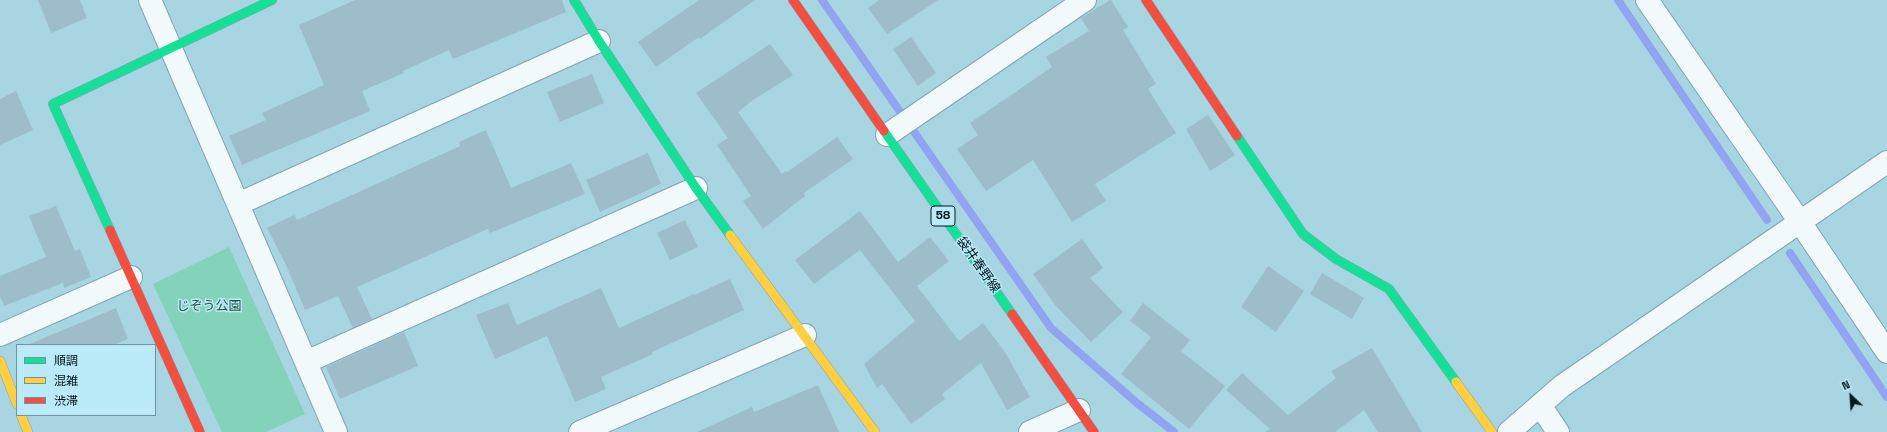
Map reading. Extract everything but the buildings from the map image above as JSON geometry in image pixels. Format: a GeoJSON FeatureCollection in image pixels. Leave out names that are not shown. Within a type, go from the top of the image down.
{"type":"FeatureCollection","features":[{"type":"Feature","properties":{"kind":"street"},"geometry":{"type":"LineString","coordinates":[[150,0],[172,48],[336,432]]}},
{"type":"Feature","properties":{"kind":"street"},"geometry":{"type":"LineString","coordinates":[[200,432],[53,104],[272,0]]}},
{"type":"Feature","properties":{"kind":"street"},"geometry":{"type":"LineString","coordinates":[[574,0],[599,41],[696,188],[875,432]]}},
{"type":"Feature","properties":{"kind":"street","name":"袋井春野線"},"geometry":{"type":"LineString","coordinates":[[792,0],[1094,432]]}},
{"type":"Feature","properties":{"kind":"street"},"geometry":{"type":"LineString","coordinates":[[886,135],[1085,0]]}},
{"type":"Feature","properties":{"kind":"street"},"geometry":{"type":"LineString","coordinates":[[1146,0],[1303,234],[1336,259],[1389,289],[1492,432]]}},
{"type":"Feature","properties":{"kind":"street"},"geometry":{"type":"LineString","coordinates":[[1647,0],[1800,222],[1887,352]]}},
{"type":"Feature","properties":{"kind":"street"},"geometry":{"type":"LineString","coordinates":[[238,204],[599,41]]}},
{"type":"Feature","properties":{"kind":"street"},"geometry":{"type":"LineString","coordinates":[[1509,432],[1562,386],[1887,162]]}},
{"type":"Feature","properties":{"kind":"street"},"geometry":{"type":"LineString","coordinates":[[306,362],[696,188]]}},
{"type":"Feature","properties":{"kind":"street"},"geometry":{"type":"LineString","coordinates":[[0,334],[130,277]]}},
{"type":"Feature","properties":{"kind":"street"},"geometry":{"type":"LineString","coordinates":[[580,432],[805,335]]}},
{"type":"Feature","properties":{"kind":"street"},"geometry":{"type":"LineString","coordinates":[[0,361],[16,401]]}},
{"type":"Feature","properties":{"kind":"street"},"geometry":{"type":"LineString","coordinates":[[1540,405],[1558,432]]}},
{"type":"Feature","properties":{"kind":"street"},"geometry":{"type":"LineString","coordinates":[[1030,432],[1079,410]]}},
{"type":"Feature","properties":{"kind":"street"},"geometry":{"type":"LineString","coordinates":[[21,416],[28,432]]}},
{"type":"Feature","properties":{"kind":"green space","name":"じぞう公園"},"geometry":{"type":"Polygon","coordinates":[[[229,247],[305,414],[266,432],[222,432],[153,284],[229,247]]]}},
{"type":"Feature","properties":{"kind":"waterway"},"geometry":{"type":"LineString","coordinates":[[822,0],[1051,328],[1137,403],[1174,432]]}},
{"type":"Feature","properties":{"kind":"waterway"},"geometry":{"type":"LineString","coordinates":[[1618,0],[1767,220]]}},
{"type":"Feature","properties":{"kind":"waterway"},"geometry":{"type":"LineString","coordinates":[[1790,253],[1887,397]]}},
{"type":"Feature","properties":{"kind":"traffic: fast"},"geometry":{"type":"LineString","coordinates":[[110,230],[53,104],[272,0]]}},
{"type":"Feature","properties":{"kind":"traffic: fast"},"geometry":{"type":"LineString","coordinates":[[574,0],[599,41],[696,188],[730,235]]}},
{"type":"Feature","properties":{"kind":"traffic: fast"},"geometry":{"type":"LineString","coordinates":[[884,131],[1012,314]]}},
{"type":"Feature","properties":{"kind":"traffic: fast"},"geometry":{"type":"LineString","coordinates":[[1237,136],[1303,234],[1336,259],[1389,289],[1456,382]]}},
{"type":"Feature","properties":{"kind":"traffic: slow"},"geometry":{"type":"LineString","coordinates":[[730,235],[875,432]]}},
{"type":"Feature","properties":{"kind":"traffic: slow"},"geometry":{"type":"LineString","coordinates":[[0,361],[16,401]]}},
{"type":"Feature","properties":{"kind":"traffic: slow"},"geometry":{"type":"LineString","coordinates":[[1456,382],[1492,432]]}},
{"type":"Feature","properties":{"kind":"traffic: slow"},"geometry":{"type":"LineString","coordinates":[[21,416],[28,432]]}},
{"type":"Feature","properties":{"kind":"traffic: jam"},"geometry":{"type":"LineString","coordinates":[[793,0],[884,131]]}},
{"type":"Feature","properties":{"kind":"traffic: jam"},"geometry":{"type":"LineString","coordinates":[[1146,0],[1237,136]]}},
{"type":"Feature","properties":{"kind":"traffic: jam"},"geometry":{"type":"LineString","coordinates":[[110,230],[200,432]]}},
{"type":"Feature","properties":{"kind":"traffic: jam"},"geometry":{"type":"LineString","coordinates":[[1012,314],[1094,432]]}}]}
